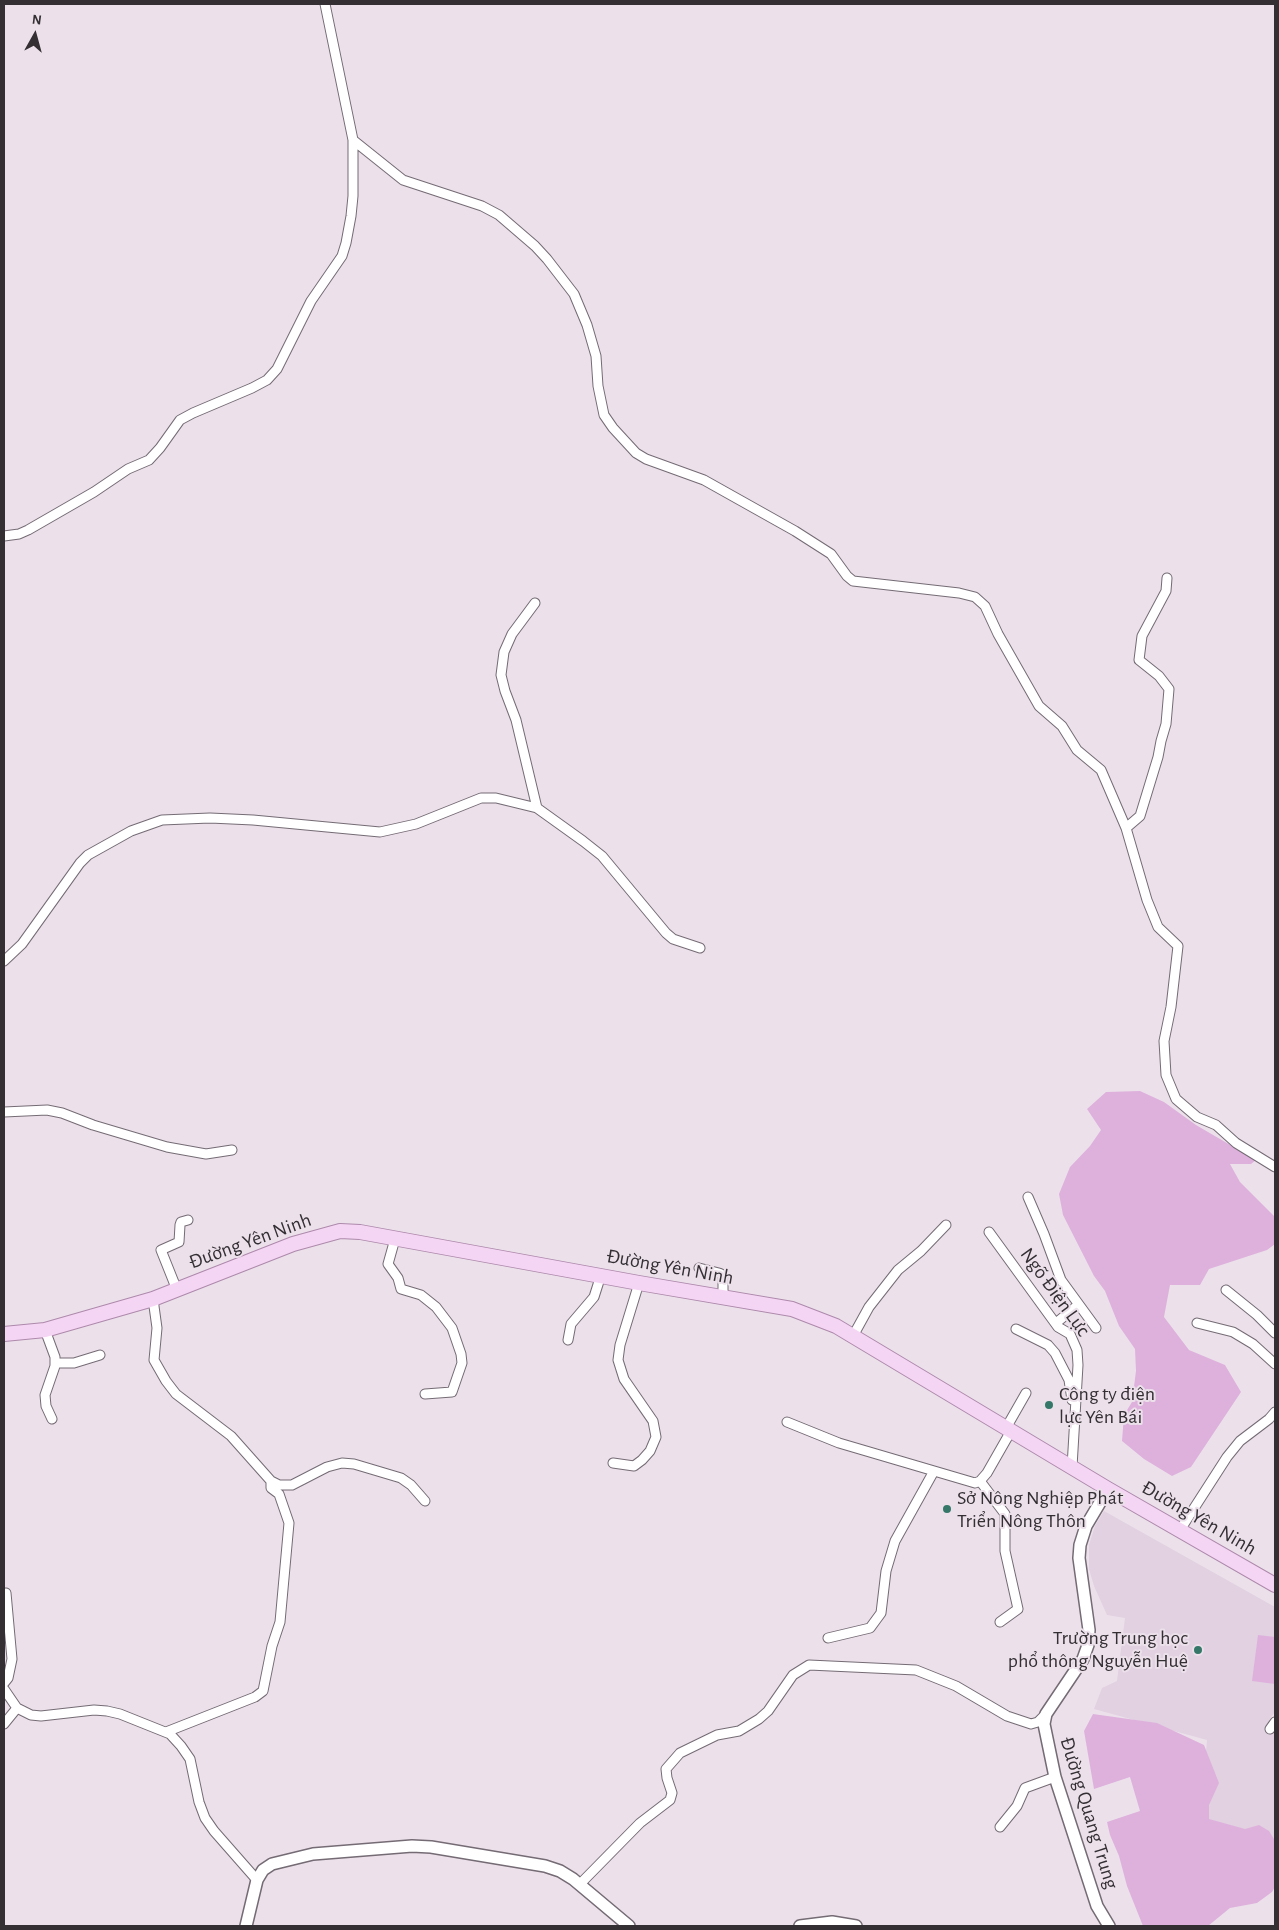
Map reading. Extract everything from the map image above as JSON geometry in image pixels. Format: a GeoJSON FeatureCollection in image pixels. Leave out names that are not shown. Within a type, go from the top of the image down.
{"type":"FeatureCollection","features":[{"type":"Feature","properties":{"kind":"main road","name":"Đường Yên Ninh"},"geometry":{"type":"LineString","coordinates":[[4,1334],[45,1330],[153,1299],[293,1244],[340,1231],[360,1232],[792,1309],[836,1326],[1108,1489],[1275,1585]]}},
{"type":"Feature","properties":{"kind":"street"},"geometry":{"type":"LineString","coordinates":[[4,536],[28,530],[94,492],[128,469],[149,460],[184,417],[252,388],[274,374],[310,301],[345,248],[353,196],[353,140],[325,4]]}},
{"type":"Feature","properties":{"kind":"street"},"geometry":{"type":"LineString","coordinates":[[353,140],[403,180],[482,206],[499,215],[536,246],[574,294],[589,330],[596,356],[598,386],[604,416],[636,453],[654,462],[704,480],[795,531],[831,554],[847,576],[853,580],[958,593],[975,597],[985,606],[998,634],[1039,706],[1062,726],[1077,750],[1100,770],[1126,828],[1147,900],[1158,927],[1178,946],[1171,1007],[1164,1041],[1166,1075],[1176,1099],[1197,1117],[1216,1125],[1236,1143],[1275,1167]]}},
{"type":"Feature","properties":{"kind":"street"},"geometry":{"type":"LineString","coordinates":[[1126,828],[1140,816],[1158,758],[1160,741],[1166,724],[1169,689],[1159,676],[1139,660],[1142,636],[1166,591],[1167,578]]}},
{"type":"Feature","properties":{"kind":"street"},"geometry":{"type":"LineString","coordinates":[[535,603],[512,634],[506,646],[501,666],[501,675],[504,691],[516,720],[537,808]]}},
{"type":"Feature","properties":{"kind":"street"},"geometry":{"type":"LineString","coordinates":[[4,962],[22,944],[80,862],[88,855],[131,832],[162,820],[210,818],[253,820],[380,832],[416,824],[481,798],[496,798],[537,808],[583,840],[602,856],[666,933],[673,939],[700,948]]}},
{"type":"Feature","properties":{"kind":"street"},"geometry":{"type":"LineString","coordinates":[[4,1112],[48,1110],[167,1147],[206,1154],[232,1150]]}},
{"type":"Feature","properties":{"kind":"street"},"geometry":{"type":"LineString","coordinates":[[1028,1197],[1061,1280],[1096,1328]]}},
{"type":"Feature","properties":{"kind":"street"},"geometry":{"type":"LineString","coordinates":[[177,1290],[161,1250],[179,1242],[180,1225],[188,1220]]}},
{"type":"Feature","properties":{"kind":"street"},"geometry":{"type":"LineString","coordinates":[[853,1336],[870,1307],[898,1270],[921,1251],[946,1225]]}},
{"type":"Feature","properties":{"kind":"street","name":"Ngõ Điện Lực"},"geometry":{"type":"LineString","coordinates":[[989,1232],[1058,1327],[1070,1334],[1077,1350],[1078,1365],[1072,1467]]}},
{"type":"Feature","properties":{"kind":"street"},"geometry":{"type":"LineString","coordinates":[[396,1239],[388,1264],[398,1278],[401,1289],[421,1295],[436,1306],[452,1328],[461,1354],[462,1363],[452,1392],[425,1394]]}},
{"type":"Feature","properties":{"kind":"street"},"geometry":{"type":"LineString","coordinates":[[699,1268],[723,1275],[724,1297]]}},
{"type":"Feature","properties":{"kind":"street"},"geometry":{"type":"LineString","coordinates":[[568,1340],[571,1324],[594,1297],[601,1275]]}},
{"type":"Feature","properties":{"kind":"street"},"geometry":{"type":"LineString","coordinates":[[613,1464],[634,1466],[650,1451],[656,1437],[653,1421],[624,1379],[618,1360],[620,1345],[639,1283]]}},
{"type":"Feature","properties":{"kind":"street"},"geometry":{"type":"LineString","coordinates":[[1226,1290],[1257,1315],[1275,1333]]}},
{"type":"Feature","properties":{"kind":"street"},"geometry":{"type":"LineString","coordinates":[[153,1299],[157,1321],[154,1360],[166,1381],[176,1394],[231,1436],[271,1481],[279,1485],[292,1485],[326,1467],[342,1463],[354,1464],[400,1478],[411,1485],[425,1501]]}},
{"type":"Feature","properties":{"kind":"street"},"geometry":{"type":"LineString","coordinates":[[1056,1323],[1078,1305]]}},
{"type":"Feature","properties":{"kind":"street"},"geometry":{"type":"LineString","coordinates":[[1197,1323],[1227,1330],[1238,1335],[1253,1344],[1275,1364]]}},
{"type":"Feature","properties":{"kind":"street"},"geometry":{"type":"LineString","coordinates":[[1016,1329],[1048,1345],[1056,1353],[1069,1380],[1074,1420]]}},
{"type":"Feature","properties":{"kind":"street"},"geometry":{"type":"LineString","coordinates":[[45,1330],[55,1357],[55,1363],[45,1395],[46,1406],[52,1419]]}},
{"type":"Feature","properties":{"kind":"street"},"geometry":{"type":"LineString","coordinates":[[55,1363],[74,1364],[100,1355]]}},
{"type":"Feature","properties":{"kind":"street"},"geometry":{"type":"LineString","coordinates":[[787,1422],[839,1443],[971,1483],[980,1481],[987,1473],[1026,1393]]}},
{"type":"Feature","properties":{"kind":"street"},"geometry":{"type":"LineString","coordinates":[[1180,1530],[1240,1441],[1269,1419],[1275,1412]]}},
{"type":"Feature","properties":{"kind":"street"},"geometry":{"type":"LineString","coordinates":[[828,1638],[870,1628],[880,1613],[886,1571],[896,1541],[934,1471]]}},
{"type":"Feature","properties":{"kind":"street"},"geometry":{"type":"LineString","coordinates":[[166,1732],[255,1697],[263,1690],[272,1646],[280,1622],[289,1523],[279,1494],[271,1488],[271,1481]]}},
{"type":"Feature","properties":{"kind":"street"},"geometry":{"type":"LineString","coordinates":[[980,1481],[1005,1514],[1005,1551],[1018,1609],[1000,1622]]}},
{"type":"Feature","properties":{"kind":"street","name":"Đường Quang Trung"},"geometry":{"type":"LineString","coordinates":[[1108,1489],[1086,1526],[1080,1545],[1079,1558],[1089,1630],[1088,1646],[1083,1659],[1046,1714],[1045,1731],[1055,1776],[1097,1906],[1109,1926]]}},
{"type":"Feature","properties":{"kind":"street"},"geometry":{"type":"LineString","coordinates":[[4,1683],[8,1678],[12,1659],[6,1593]]}},
{"type":"Feature","properties":{"kind":"street"},"geometry":{"type":"LineString","coordinates":[[580,1884],[640,1823],[670,1800],[672,1793],[667,1778],[666,1769],[668,1764],[680,1753],[716,1735],[739,1730],[759,1719],[768,1712],[794,1675],[809,1666],[916,1670],[956,1686],[1007,1716],[1031,1724],[1038,1722],[1046,1714]]}},
{"type":"Feature","properties":{"kind":"street"},"geometry":{"type":"LineString","coordinates":[[4,1690],[17,1708],[26,1713],[41,1716],[94,1710],[107,1711],[166,1732],[181,1746],[190,1759],[199,1802],[210,1825],[257,1880]]}},
{"type":"Feature","properties":{"kind":"street"},"geometry":{"type":"LineString","coordinates":[[4,1724],[17,1708]]}},
{"type":"Feature","properties":{"kind":"street"},"geometry":{"type":"LineString","coordinates":[[1000,1827],[1017,1806],[1026,1788],[1055,1776]]}},
{"type":"Feature","properties":{"kind":"street"},"geometry":{"type":"LineString","coordinates":[[246,1926],[257,1880],[263,1870],[277,1862],[313,1854],[412,1846],[431,1847],[545,1866],[567,1874],[629,1926]]}},
{"type":"Feature","properties":{"kind":"street"},"geometry":{"type":"LineString","coordinates":[[800,1926],[832,1922],[856,1926]]}},
{"type":"Feature","properties":{"kind":"shaded area"},"geometry":{"type":"Polygon","coordinates":[[[1140,1091],[1164,1102],[1196,1125],[1256,1160],[1251,1164],[1230,1164],[1240,1182],[1275,1217],[1275,1244],[1267,1250],[1209,1269],[1200,1285],[1170,1285],[1164,1317],[1189,1350],[1225,1365],[1241,1392],[1191,1467],[1172,1476],[1144,1459],[1122,1441],[1124,1415],[1132,1402],[1136,1371],[1135,1349],[1119,1326],[1105,1291],[1094,1276],[1063,1215],[1059,1194],[1070,1167],[1090,1146],[1101,1130],[1087,1109],[1106,1092],[1140,1091]]]}},
{"type":"Feature","properties":{"kind":"shaded area","name":"Trường Trung học phổ thông Nguyễn Huệ"},"geometry":{"type":"Polygon","coordinates":[[[1104,1511],[1275,1607],[1275,1712],[1269,1720],[1275,1726],[1275,1850],[1200,1824],[1207,1740],[1094,1709],[1102,1688],[1117,1681],[1125,1618],[1107,1615],[1094,1586],[1089,1569],[1089,1545],[1095,1526],[1104,1511]]]}},
{"type":"Feature","properties":{"kind":"shaded area"},"geometry":{"type":"Polygon","coordinates":[[[1258,1635],[1275,1637],[1275,1684],[1252,1681],[1258,1635]]]}},
{"type":"Feature","properties":{"kind":"shaded area"},"geometry":{"type":"Polygon","coordinates":[[[1093,1714],[1157,1723],[1204,1745],[1219,1783],[1209,1805],[1209,1819],[1245,1829],[1259,1825],[1269,1831],[1274,1839],[1275,1855],[1275,1887],[1272,1892],[1257,1903],[1230,1908],[1208,1926],[1143,1926],[1127,1886],[1107,1822],[1140,1811],[1130,1777],[1094,1789],[1084,1731],[1093,1714]]]}},
{"type":"Feature","properties":{"kind":"place","name":"Công ty điện lực Yên Bái"},"geometry":{"type":"Point","coordinates":[1049,1405]}},
{"type":"Feature","properties":{"kind":"place","name":"Sở Nông Nghiệp Phát Triển Nông Thôn"},"geometry":{"type":"Point","coordinates":[947,1509]}},
{"type":"Feature","properties":{"kind":"place","name":"Trường Trung học phổ thông Nguyễn Huệ"},"geometry":{"type":"Point","coordinates":[1198,1650]}}]}
